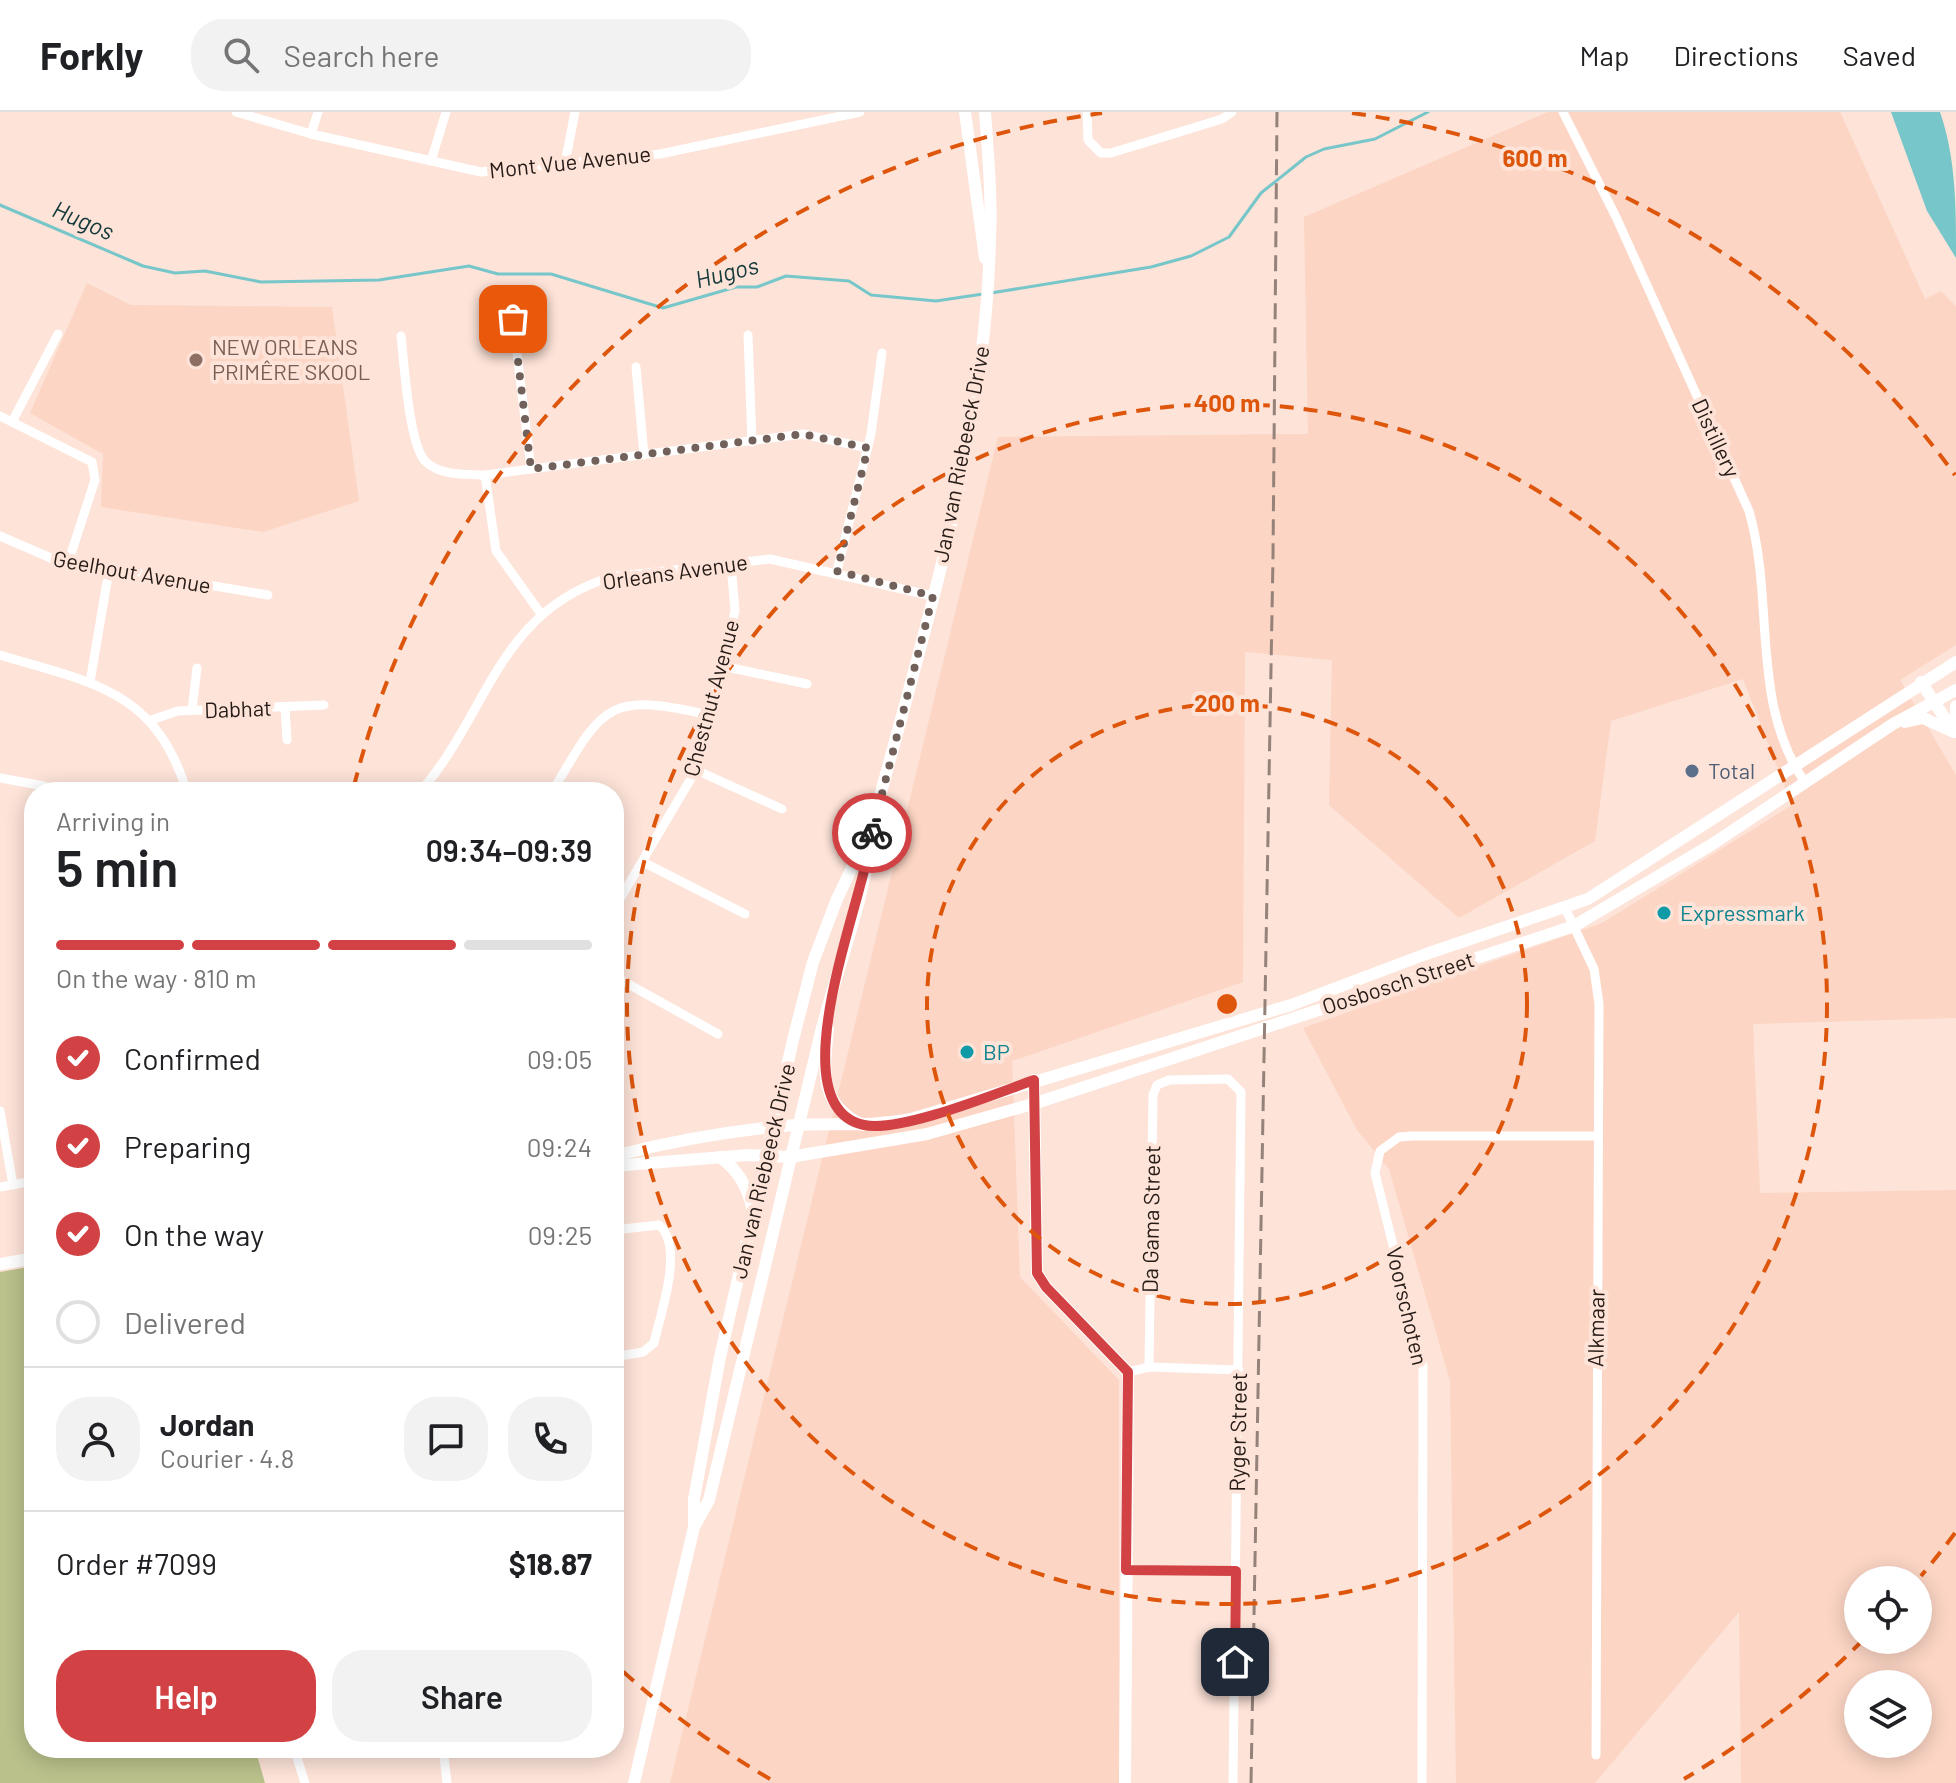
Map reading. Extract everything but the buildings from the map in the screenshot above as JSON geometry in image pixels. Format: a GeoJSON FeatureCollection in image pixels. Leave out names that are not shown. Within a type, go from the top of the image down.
{"type":"FeatureCollection","features":[{"type":"Feature","properties":{"kind":"main road","name":"Jan van Riebeeck Drive"},"geometry":{"type":"LineString","coordinates":[[965,112],[987,265]]}},
{"type":"Feature","properties":{"kind":"main road","name":"Jan van Riebeeck Drive"},"geometry":{"type":"LineString","coordinates":[[634,1783],[694,1527],[694,1499],[720,1357],[813,962],[837,899],[872,826],[933,596],[965,457],[984,324],[987,280],[990,219],[985,112]]}},
{"type":"Feature","properties":{"kind":"main road","name":"Oosbosch Street"},"geometry":{"type":"LineString","coordinates":[[624,1165],[720,1157],[790,1157],[927,1134],[1036,1103],[1426,954],[1565,908],[1588,899],[1956,662]]}},
{"type":"Feature","properties":{"kind":"main road"},"geometry":{"type":"LineString","coordinates":[[1921,682],[1955,732]]}},
{"type":"Feature","properties":{"kind":"main road","name":"Oosbosch Street"},"geometry":{"type":"LineString","coordinates":[[624,1154],[797,1125],[865,1125],[911,1119],[1034,1080],[1288,1019],[1574,926],[1698,853],[1893,724],[1956,690]]}},
{"type":"Feature","properties":{"kind":"main road"},"geometry":{"type":"LineString","coordinates":[[1955,732],[1956,706]]}},
{"type":"Feature","properties":{"kind":"main road"},"geometry":{"type":"LineString","coordinates":[[1893,724],[1923,718],[1955,732]]}},
{"type":"Feature","properties":{"kind":"main road","name":"Jan van Riebeeck Drive"},"geometry":{"type":"LineString","coordinates":[[694,1527],[709,1500],[835,973],[870,856],[872,826]]}},
{"type":"Feature","properties":{"kind":"main road"},"geometry":{"type":"LineString","coordinates":[[835,973],[828,1032],[827,1088],[836,1107],[865,1125]]}},
{"type":"Feature","properties":{"kind":"main road"},"geometry":{"type":"LineString","coordinates":[[1034,1080],[1037,1273],[1046,1287],[1128,1372],[1125,1783]]}},
{"type":"Feature","properties":{"kind":"main road"},"geometry":{"type":"LineString","coordinates":[[720,1157],[735,1168],[746,1185],[754,1213]]}},
{"type":"Feature","properties":{"kind":"main road"},"geometry":{"type":"LineString","coordinates":[[0,1264],[24,1260]]}},
{"type":"Feature","properties":{"kind":"street","name":"Mont Vue Avenue"},"geometry":{"type":"LineString","coordinates":[[236,112],[311,134],[481,172],[660,154],[860,112]]}},
{"type":"Feature","properties":{"kind":"street"},"geometry":{"type":"LineString","coordinates":[[311,134],[318,112]]}},
{"type":"Feature","properties":{"kind":"street"},"geometry":{"type":"LineString","coordinates":[[431,161],[446,112]]}},
{"type":"Feature","properties":{"kind":"street"},"geometry":{"type":"LineString","coordinates":[[565,163],[575,112]]}},
{"type":"Feature","properties":{"kind":"street"},"geometry":{"type":"LineString","coordinates":[[1087,112],[1088,140],[1101,153],[1111,153],[1222,119],[1232,112]]}},
{"type":"Feature","properties":{"kind":"street","name":"Distillery"},"geometry":{"type":"LineString","coordinates":[[1563,112],[1616,217],[1749,511],[1758,550],[1773,712],[1793,765],[1804,781]]}},
{"type":"Feature","properties":{"kind":"street"},"geometry":{"type":"LineString","coordinates":[[513,319],[531,469]]}},
{"type":"Feature","properties":{"kind":"street"},"geometry":{"type":"LineString","coordinates":[[12,422],[58,334]]}},
{"type":"Feature","properties":{"kind":"street"},"geometry":{"type":"LineString","coordinates":[[748,335],[752,442]]}},
{"type":"Feature","properties":{"kind":"street"},"geometry":{"type":"LineString","coordinates":[[401,336],[420,456],[439,470],[485,475],[813,434],[868,448]]}},
{"type":"Feature","properties":{"kind":"street"},"geometry":{"type":"LineString","coordinates":[[837,571],[868,448],[882,353]]}},
{"type":"Feature","properties":{"kind":"street"},"geometry":{"type":"LineString","coordinates":[[636,367],[644,455]]}},
{"type":"Feature","properties":{"kind":"street"},"geometry":{"type":"LineString","coordinates":[[0,416],[92,462],[95,480],[68,563]]}},
{"type":"Feature","properties":{"kind":"street"},"geometry":{"type":"LineString","coordinates":[[485,475],[496,551],[541,614]]}},
{"type":"Feature","properties":{"kind":"street","name":"Geelhout Avenue"},"geometry":{"type":"LineString","coordinates":[[0,536],[41,555],[68,563],[268,595]]}},
{"type":"Feature","properties":{"kind":"street","name":"Orleans Avenue"},"geometry":{"type":"LineString","coordinates":[[429,782],[513,645],[541,614],[564,597],[611,577],[778,559],[933,596]]}},
{"type":"Feature","properties":{"kind":"street","name":"Chestnut Avenue"},"geometry":{"type":"LineString","coordinates":[[624,893],[696,770],[735,611],[731,564]]}},
{"type":"Feature","properties":{"kind":"street"},"geometry":{"type":"LineString","coordinates":[[90,682],[109,570]]}},
{"type":"Feature","properties":{"kind":"street"},"geometry":{"type":"LineString","coordinates":[[0,655],[90,682],[135,706],[151,720],[172,751],[183,782]]}},
{"type":"Feature","properties":{"kind":"street"},"geometry":{"type":"LineString","coordinates":[[722,666],[807,684]]}},
{"type":"Feature","properties":{"kind":"street","name":"Dabhat"},"geometry":{"type":"LineString","coordinates":[[192,710],[197,668]]}},
{"type":"Feature","properties":{"kind":"street"},"geometry":{"type":"LineString","coordinates":[[558,782],[588,732],[609,713],[644,703],[709,715]]}},
{"type":"Feature","properties":{"kind":"street","name":"Dabhat"},"geometry":{"type":"LineString","coordinates":[[151,720],[169,713],[192,710],[324,705]]}},
{"type":"Feature","properties":{"kind":"street","name":"Dabhat"},"geometry":{"type":"LineString","coordinates":[[285,707],[287,740]]}},
{"type":"Feature","properties":{"kind":"street"},"geometry":{"type":"LineString","coordinates":[[696,770],[782,809]]}},
{"type":"Feature","properties":{"kind":"street"},"geometry":{"type":"LineString","coordinates":[[0,778],[24,782]]}},
{"type":"Feature","properties":{"kind":"street"},"geometry":{"type":"LineString","coordinates":[[643,862],[745,914]]}},
{"type":"Feature","properties":{"kind":"street","name":"Alkmaar"},"geometry":{"type":"LineString","coordinates":[[1565,908],[1598,986],[1596,1755]]}},
{"type":"Feature","properties":{"kind":"street"},"geometry":{"type":"LineString","coordinates":[[624,982],[718,1034]]}},
{"type":"Feature","properties":{"kind":"street","name":"Ryger Street"},"geometry":{"type":"LineString","coordinates":[[1169,1080],[1235,1082],[1241,1092],[1233,1783]]}},
{"type":"Feature","properties":{"kind":"street","name":"Da Gama Street"},"geometry":{"type":"LineString","coordinates":[[1149,1367],[1153,1095],[1157,1085],[1169,1080]]}},
{"type":"Feature","properties":{"kind":"street"},"geometry":{"type":"LineString","coordinates":[[0,1111],[13,1185]]}},
{"type":"Feature","properties":{"kind":"street","name":"Voorschoten"},"geometry":{"type":"LineString","coordinates":[[1422,1783],[1423,1366],[1416,1326],[1377,1187],[1376,1160],[1389,1142],[1412,1136],[1598,1136]]}},
{"type":"Feature","properties":{"kind":"street"},"geometry":{"type":"LineString","coordinates":[[0,1187],[24,1183]]}},
{"type":"Feature","properties":{"kind":"street"},"geometry":{"type":"LineString","coordinates":[[624,1229],[659,1225],[668,1237],[671,1258],[654,1343],[643,1352],[624,1355]]}},
{"type":"Feature","properties":{"kind":"street"},"geometry":{"type":"LineString","coordinates":[[1128,1372],[1149,1367],[1239,1370]]}},
{"type":"Feature","properties":{"kind":"street"},"geometry":{"type":"LineString","coordinates":[[1126,1570],[1236,1571]]}},
{"type":"Feature","properties":{"kind":"street"},"geometry":{"type":"LineString","coordinates":[[297,1758],[305,1783]]}},
{"type":"Feature","properties":{"kind":"street"},"geometry":{"type":"LineString","coordinates":[[444,1758],[447,1783]]}},
{"type":"Feature","properties":{"kind":"shaded area"},"geometry":{"type":"Polygon","coordinates":[[[1548,112],[1840,112],[1925,299],[1941,291],[1956,306],[1956,645],[1900,680],[1956,775],[1956,1018],[1753,1024],[1760,1193],[1956,1190],[1956,1783],[1741,1783],[1739,1612],[1595,1783],[1456,1783],[1450,1381],[1389,1169],[1357,1130],[1303,1028],[1602,923],[1792,805],[1743,679],[1611,721],[1595,841],[1459,918],[1329,805],[1332,660],[1245,652],[1243,982],[1012,1061],[1020,1277],[1119,1380],[1119,1783],[670,1783],[998,437],[1308,434],[1304,217],[1548,112]]]}},
{"type":"Feature","properties":{"kind":"shaded area","name":"NEW ORLEANS PRIMÊRE SKOOL"},"geometry":{"type":"Polygon","coordinates":[[[87,283],[131,305],[332,307],[359,501],[263,532],[101,507],[103,454],[30,413],[87,283]]]}},
{"type":"Feature","properties":{"kind":"green space"},"geometry":{"type":"Polygon","coordinates":[[[24,1268],[24,1758],[258,1758],[265,1783],[0,1783],[0,1272],[24,1268]]]}},
{"type":"Feature","properties":{"kind":"water"},"geometry":{"type":"Polygon","coordinates":[[[1891,112],[1940,112],[1952,165],[1956,258],[1927,211],[1891,112]]]}},
{"type":"Feature","properties":{"kind":"waterway","name":"Hugos"},"geometry":{"type":"LineString","coordinates":[[991,293],[1151,267],[1191,256],[1229,237],[1261,193],[1306,157],[1324,149],[1375,139],[1428,112]]}},
{"type":"Feature","properties":{"kind":"waterway","name":"Hugos"},"geometry":{"type":"LineString","coordinates":[[0,205],[143,266],[175,273],[205,271],[261,282],[379,280],[469,266],[498,274],[551,274],[663,308],[736,287],[757,287],[786,276],[849,281],[871,295],[936,301],[983,294]]}},
{"type":"Feature","properties":{"kind":"railway"},"geometry":{"type":"LineString","coordinates":[[1251,1783],[1273,557],[1277,112]]}},
{"type":"Feature","properties":{"kind":"way so far"},"geometry":{"type":"LineString","coordinates":[[513,319],[531,469],[803,434],[824,436],[868,448],[837,571],[933,596],[872,833]]}},
{"type":"Feature","properties":{"kind":"place","name":"NEW ORLEANS PRIMÊRE SKOOL"},"geometry":{"type":"Point","coordinates":[196,360]}},
{"type":"Feature","properties":{"kind":"place","name":"Total"},"geometry":{"type":"Point","coordinates":[1692,771]}},
{"type":"Feature","properties":{"kind":"place","name":"Expressmark"},"geometry":{"type":"Point","coordinates":[1664,913]}},
{"type":"Feature","properties":{"kind":"place","name":"BP"},"geometry":{"type":"Point","coordinates":[967,1052]}},
{"type":"Feature","properties":{"kind":"route"},"geometry":{"type":"LineString","coordinates":[[872,833],[870,856],[835,973],[826,1062],[827,1088],[831,1099],[853,1120],[865,1125],[888,1124],[949,1109],[1034,1080],[1037,1273],[1046,1287],[1128,1372],[1126,1570],[1236,1571],[1235,1662]]}}]}
